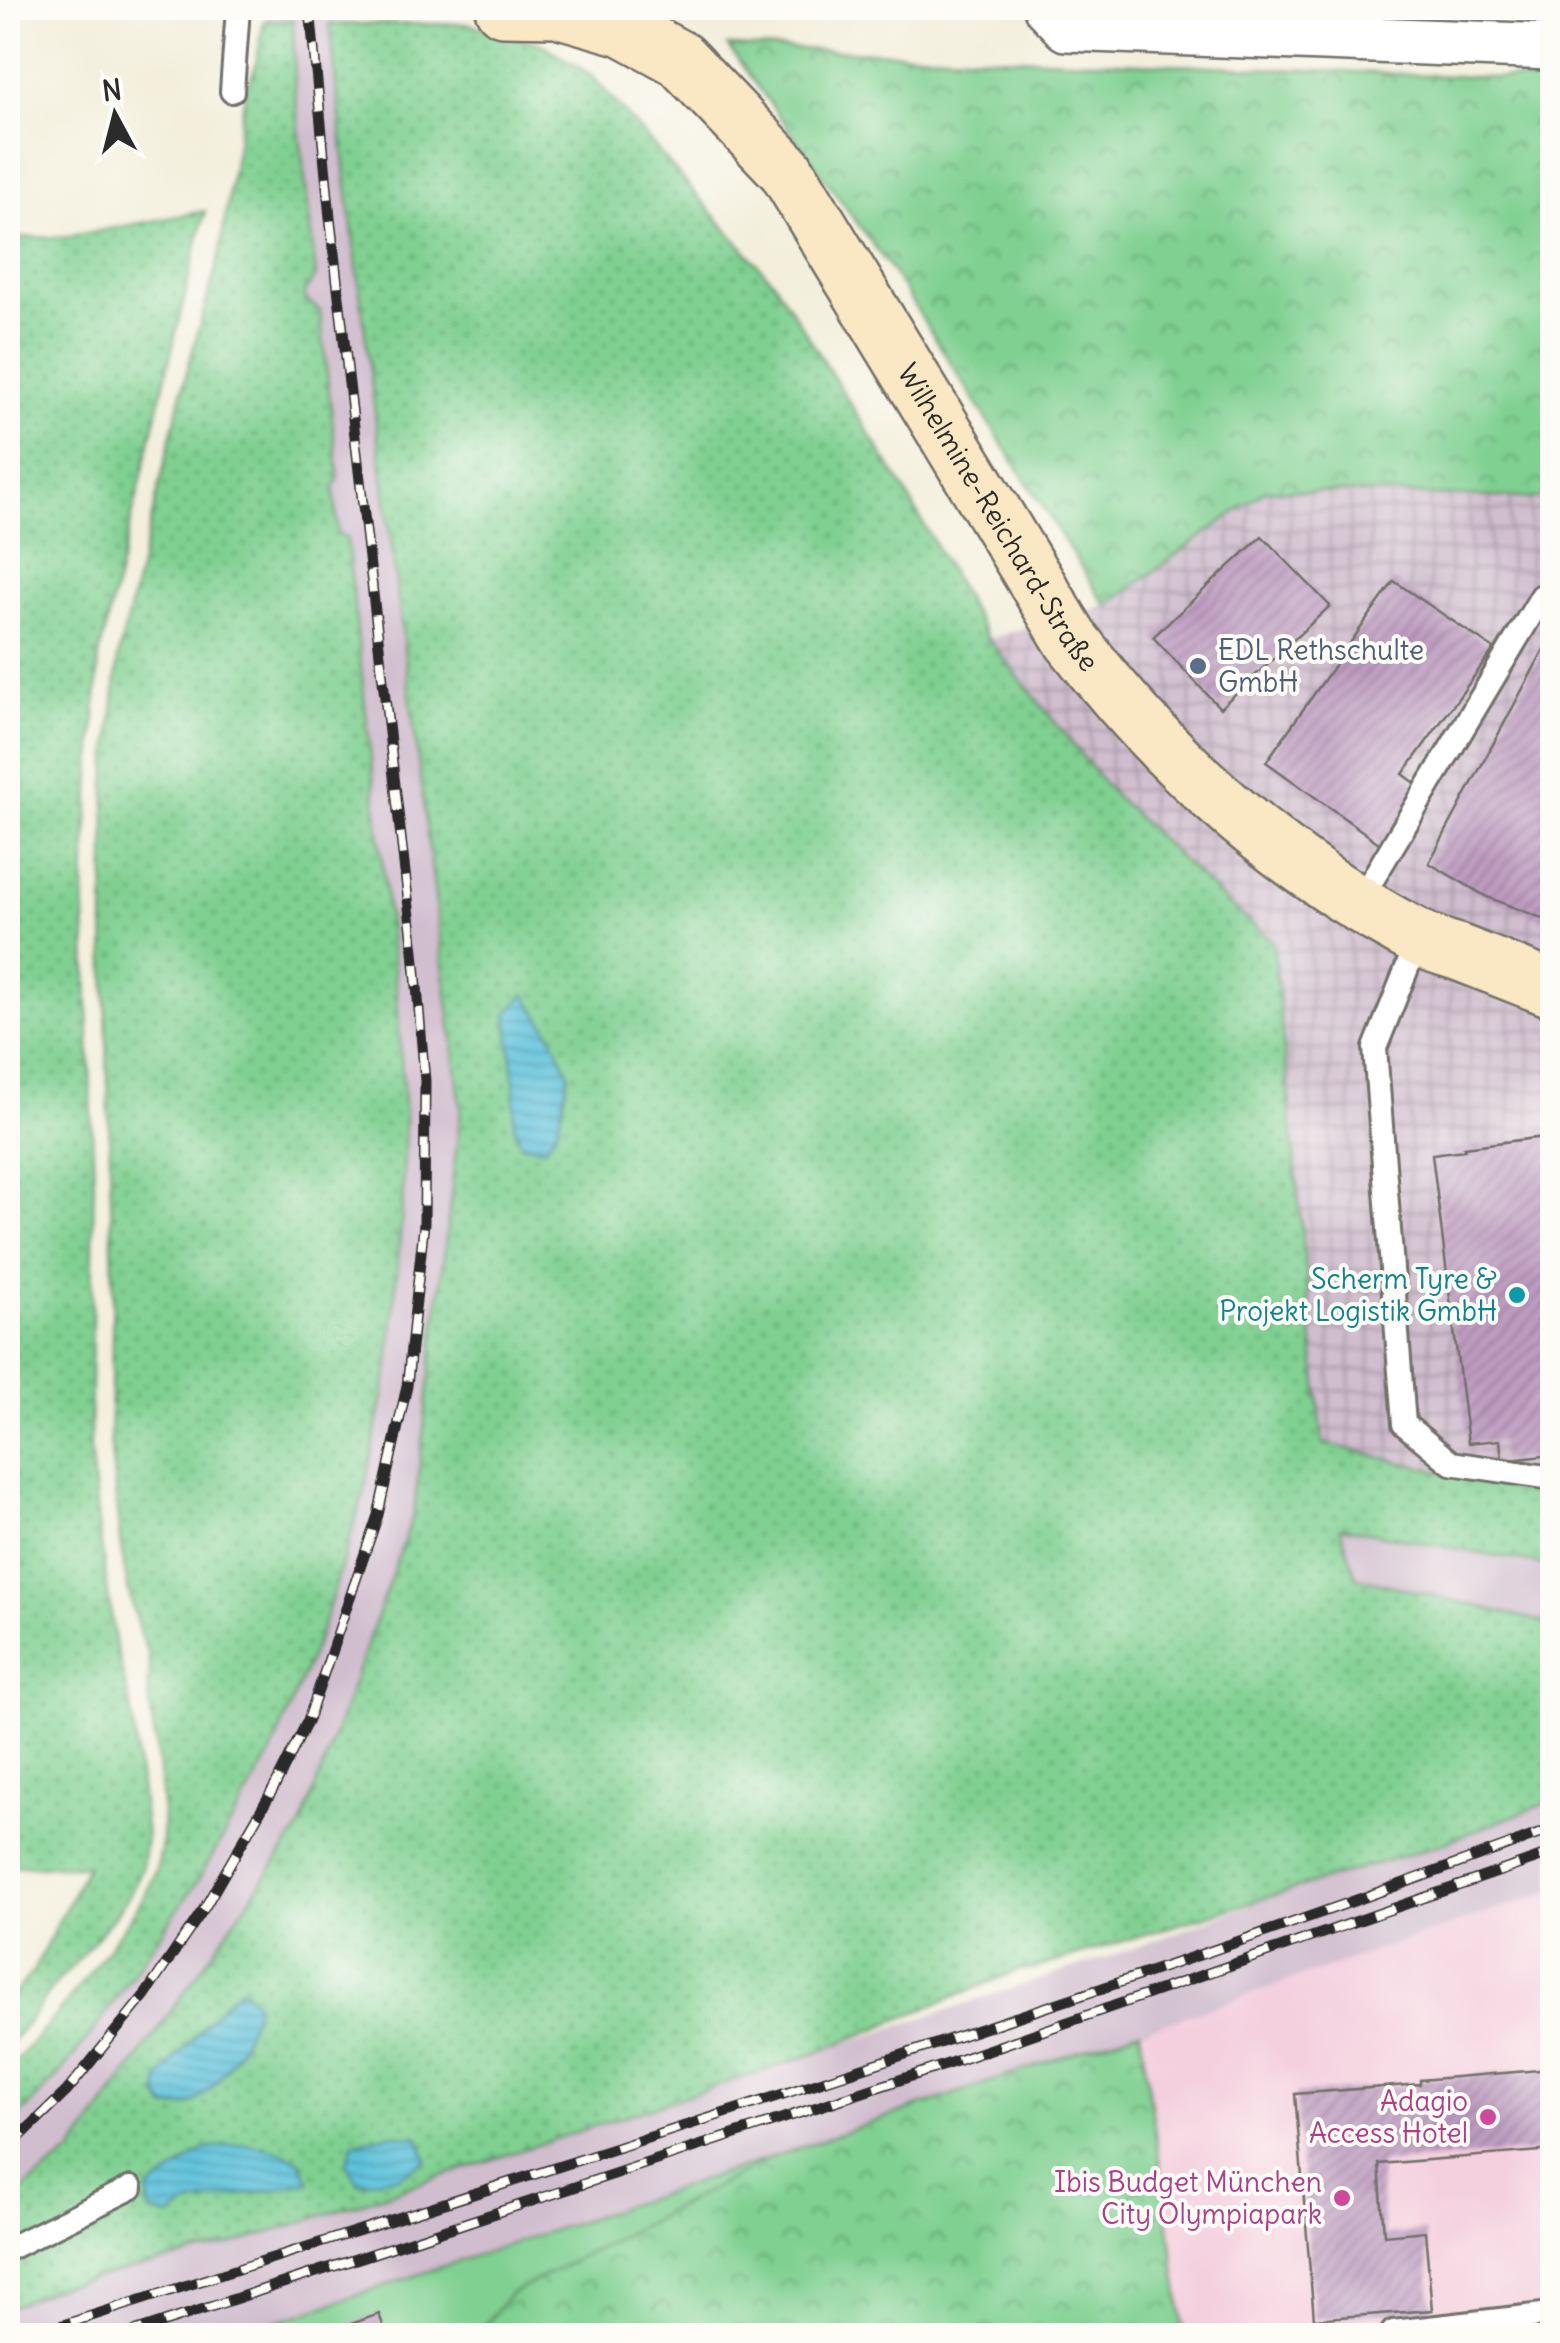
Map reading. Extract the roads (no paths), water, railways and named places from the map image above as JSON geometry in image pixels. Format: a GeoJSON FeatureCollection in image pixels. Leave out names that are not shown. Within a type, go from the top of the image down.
{"type":"FeatureCollection","features":[{"type":"Feature","properties":{"kind":"street","name":"Wilhelmine-Reichard-Straße"},"geometry":{"type":"LineString","coordinates":[[503,8],[557,9],[623,28],[680,59],[786,170],[1072,640],[1109,690],[1168,754],[1235,816],[1321,880],[1419,938],[1552,988]]}},
{"type":"Feature","properties":{"kind":"street"},"geometry":{"type":"LineString","coordinates":[[1047,8],[1066,28],[1471,26],[1552,47]]}},
{"type":"Feature","properties":{"kind":"lane"},"geometry":{"type":"LineString","coordinates":[[232,90],[238,8]]}},
{"type":"Feature","properties":{"kind":"lane"},"geometry":{"type":"LineString","coordinates":[[1359,902],[1542,596]]}},
{"type":"Feature","properties":{"kind":"lane"},"geometry":{"type":"LineString","coordinates":[[1419,938],[1376,1048],[1404,1424],[1451,1462],[1552,1478]]}},
{"type":"Feature","properties":{"kind":"lane"},"geometry":{"type":"LineString","coordinates":[[8,2249],[132,2188]]}},
{"type":"Feature","properties":{"kind":"lane"},"geometry":{"type":"LineString","coordinates":[[1393,2336],[1393,2332],[1552,2314]]}},
{"type":"Feature","properties":{"kind":"water"},"geometry":{"type":"Polygon","coordinates":[[[525,994],[551,1034],[569,1074],[558,1127],[545,1148],[521,1144],[514,1125],[515,1085],[507,1014],[525,994]]]}},
{"type":"Feature","properties":{"kind":"water"},"geometry":{"type":"Polygon","coordinates":[[[241,1988],[257,2004],[232,2060],[203,2096],[188,2105],[167,2108],[158,2096],[160,2077],[241,1988]]]}},
{"type":"Feature","properties":{"kind":"water"},"geometry":{"type":"Polygon","coordinates":[[[390,2134],[419,2138],[427,2160],[400,2176],[359,2183],[347,2165],[353,2144],[390,2134]]]}},
{"type":"Feature","properties":{"kind":"water"},"geometry":{"type":"Polygon","coordinates":[[[245,2144],[276,2150],[301,2162],[310,2183],[187,2205],[170,2217],[149,2211],[148,2190],[206,2149],[245,2144]]]}},
{"type":"Feature","properties":{"kind":"railway"},"geometry":{"type":"LineString","coordinates":[[8,2148],[67,2091],[145,1995],[205,1907],[276,1784],[308,1720],[378,1515],[407,1386],[424,1224],[425,1081],[310,8]]}},
{"type":"Feature","properties":{"kind":"railway"},"geometry":{"type":"LineString","coordinates":[[29,2336],[984,2028],[1552,1829]]}},
{"type":"Feature","properties":{"kind":"railway"},"geometry":{"type":"LineString","coordinates":[[122,2336],[939,2067],[1552,1853]]}},
{"type":"Feature","properties":{"kind":"place","name":"EDL Rethschulte GmbH"},"geometry":{"type":"Point","coordinates":[1198,666]}},
{"type":"Feature","properties":{"kind":"place","name":"Scherm Tyre & Projekt Logistik GmbH"},"geometry":{"type":"Point","coordinates":[1517,1295]}},
{"type":"Feature","properties":{"kind":"place","name":"Adagio Access Hotel"},"geometry":{"type":"Point","coordinates":[1488,2117]}},
{"type":"Feature","properties":{"kind":"place","name":"Ibis Budget München City Olympiapark"},"geometry":{"type":"Point","coordinates":[1342,2198]}}]}
